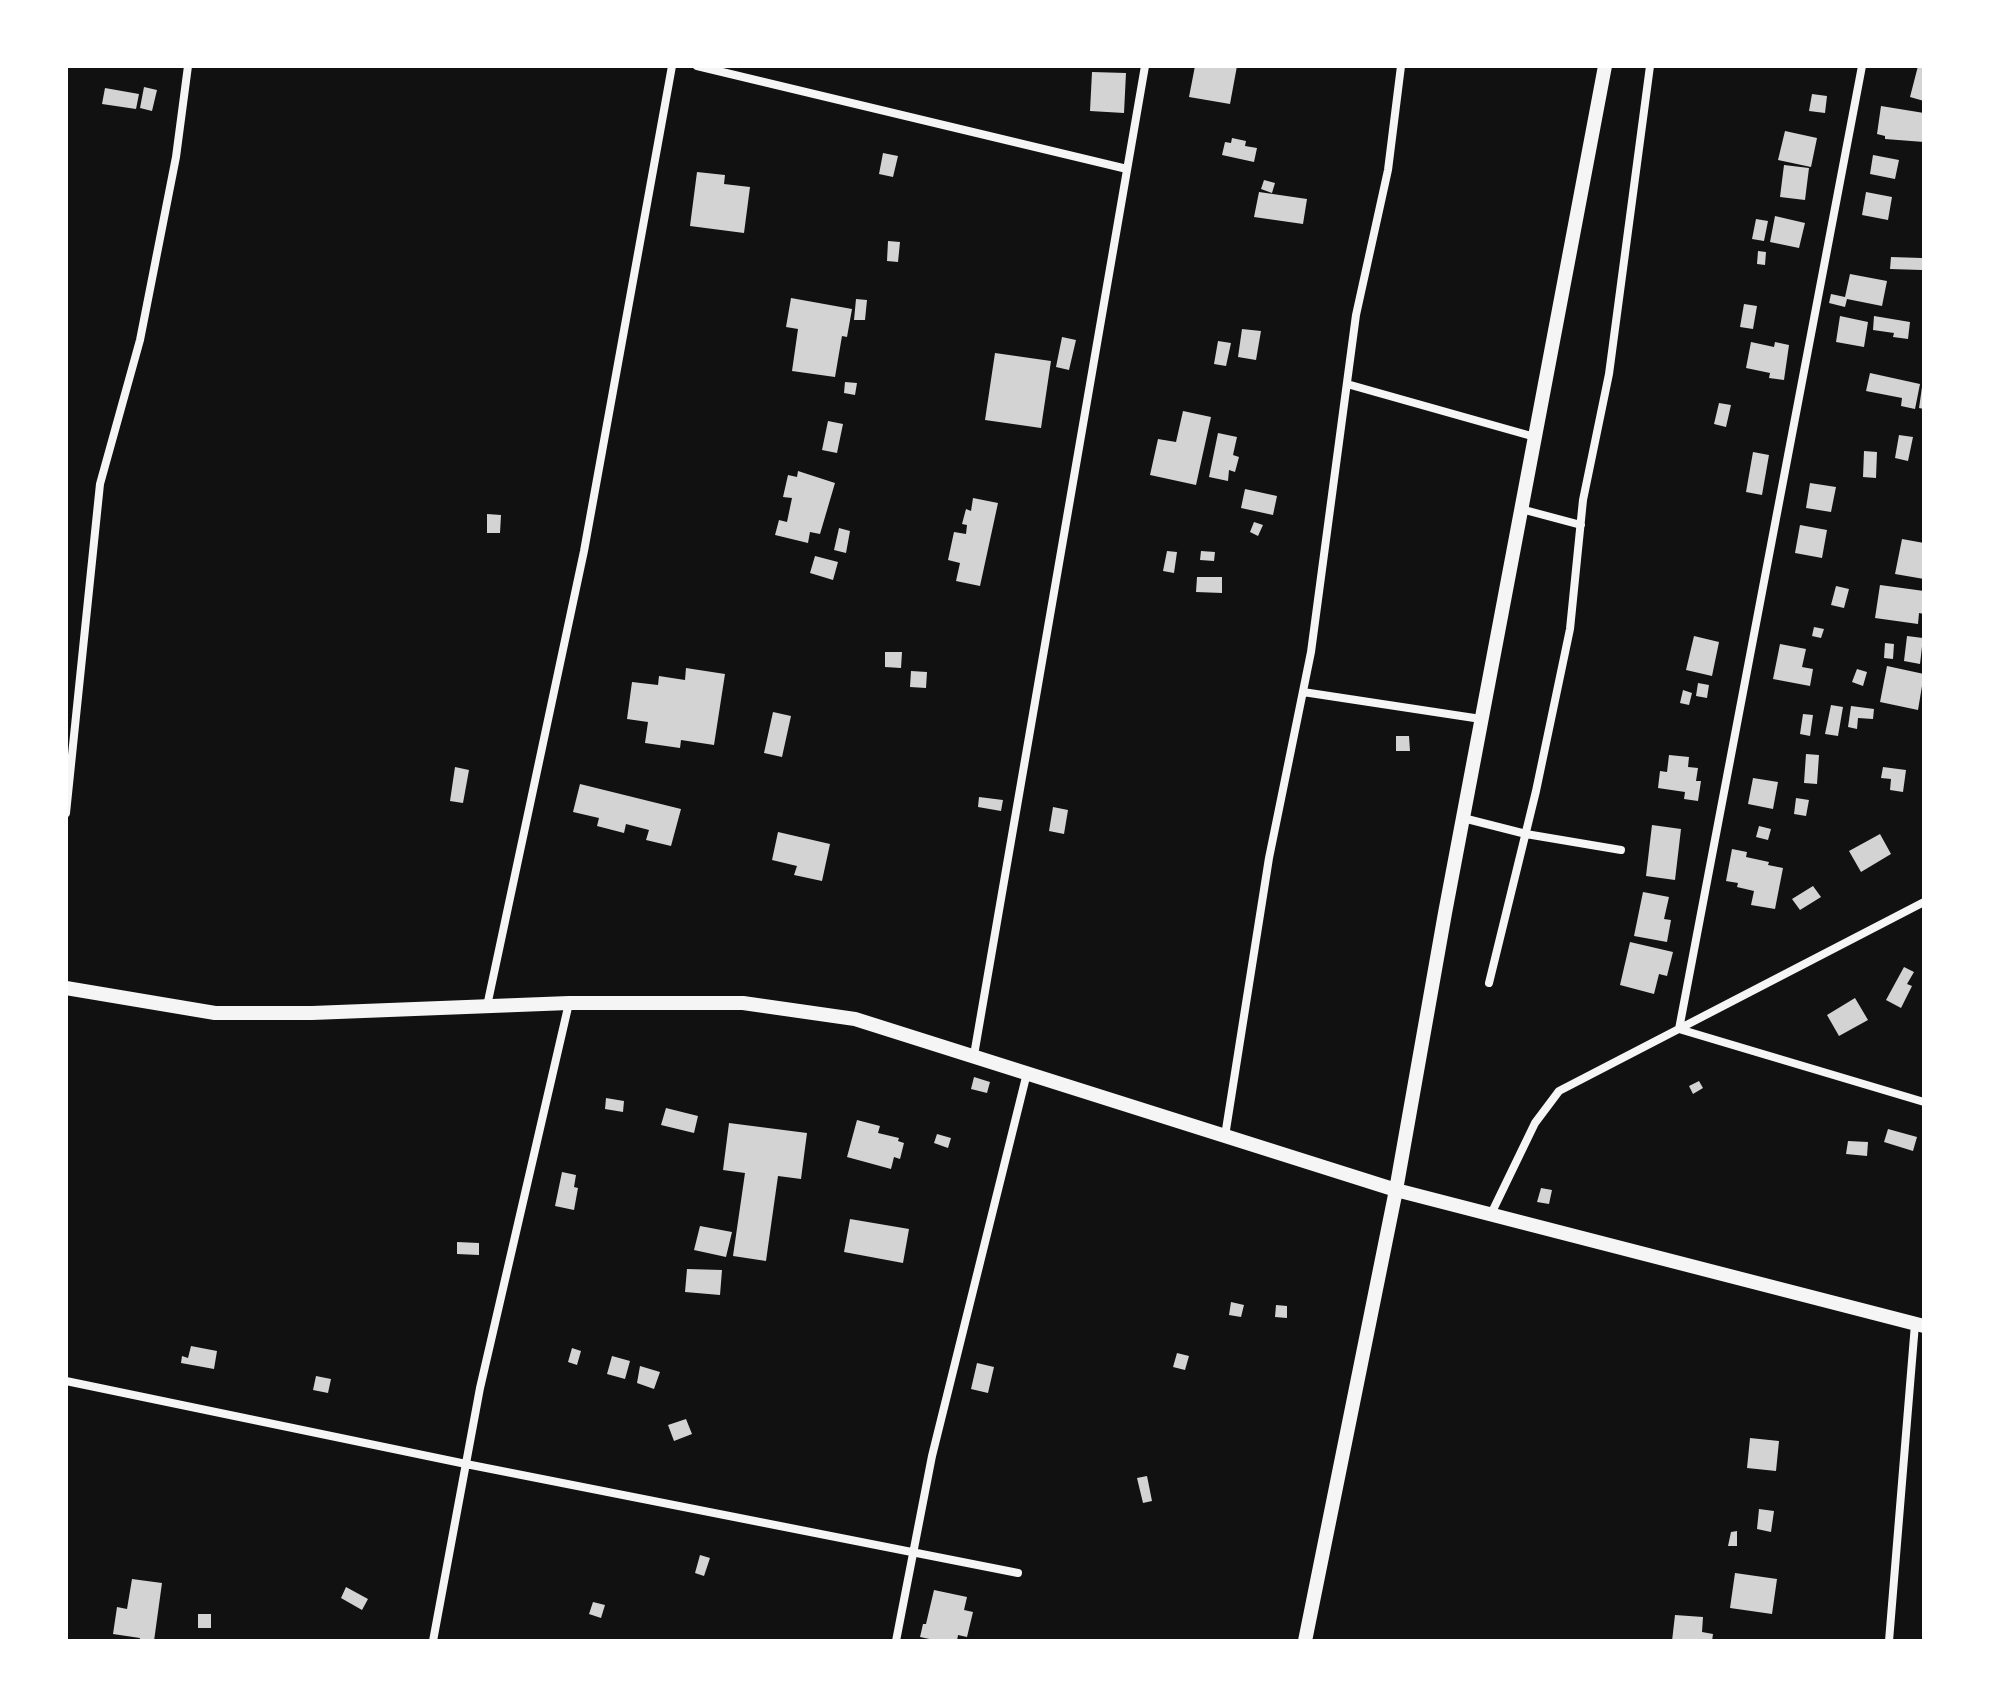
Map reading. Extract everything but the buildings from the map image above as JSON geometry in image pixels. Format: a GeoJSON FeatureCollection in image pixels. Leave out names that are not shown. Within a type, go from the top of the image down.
{"type":"FeatureCollection","features":[{"type":"Feature","properties":{"kind":"street"},"geometry":{"type":"LineString","coordinates":[[66,813],[100,484],[140,340],[176,157],[188,66]]}},
{"type":"Feature","properties":{"kind":"street"},"geometry":{"type":"LineString","coordinates":[[487,1006],[584,551],[672,66]]}},
{"type":"Feature","properties":{"kind":"street"},"geometry":{"type":"LineString","coordinates":[[697,66],[1127,169]]}},
{"type":"Feature","properties":{"kind":"street"},"geometry":{"type":"LineString","coordinates":[[974,1055],[1145,66]]}},
{"type":"Feature","properties":{"kind":"street"},"geometry":{"type":"LineString","coordinates":[[1225,1136],[1269,858],[1311,652],[1356,315],[1388,170],[1401,66]]}},
{"type":"Feature","properties":{"kind":"street"},"geometry":{"type":"LineString","coordinates":[[1305,1641],[1396,1190],[1481,719],[1605,66]]}},
{"type":"Feature","properties":{"kind":"street"},"geometry":{"type":"LineString","coordinates":[[1489,983],[1526,834],[1570,629],[1583,500],[1609,374],[1650,66]]}},
{"type":"Feature","properties":{"kind":"street"},"geometry":{"type":"LineString","coordinates":[[1679,1029],[1862,66]]}},
{"type":"Feature","properties":{"kind":"street"},"geometry":{"type":"LineString","coordinates":[[1347,384],[1535,437]]}},
{"type":"Feature","properties":{"kind":"street"},"geometry":{"type":"LineString","coordinates":[[1521,509],[1581,525]]}},
{"type":"Feature","properties":{"kind":"street"},"geometry":{"type":"LineString","coordinates":[[1303,692],[1481,719]]}},
{"type":"Feature","properties":{"kind":"street"},"geometry":{"type":"LineString","coordinates":[[1463,818],[1526,834],[1621,850]]}},
{"type":"Feature","properties":{"kind":"street"},"geometry":{"type":"LineString","coordinates":[[1491,1214],[1535,1123],[1559,1091],[1924,902]]}},
{"type":"Feature","properties":{"kind":"street"},"geometry":{"type":"LineString","coordinates":[[66,988],[215,1013],[312,1013],[569,1003],[743,1003],[855,1019],[1396,1190],[1920,1325],[1889,1641]]}},
{"type":"Feature","properties":{"kind":"street"},"geometry":{"type":"LineString","coordinates":[[433,1641],[480,1388],[569,1003]]}},
{"type":"Feature","properties":{"kind":"street"},"geometry":{"type":"LineString","coordinates":[[1679,1029],[1924,1102]]}},
{"type":"Feature","properties":{"kind":"street"},"geometry":{"type":"LineString","coordinates":[[896,1641],[932,1456],[1027,1073]]}},
{"type":"Feature","properties":{"kind":"street"},"geometry":{"type":"LineString","coordinates":[[66,1381],[1018,1573]]}}]}
